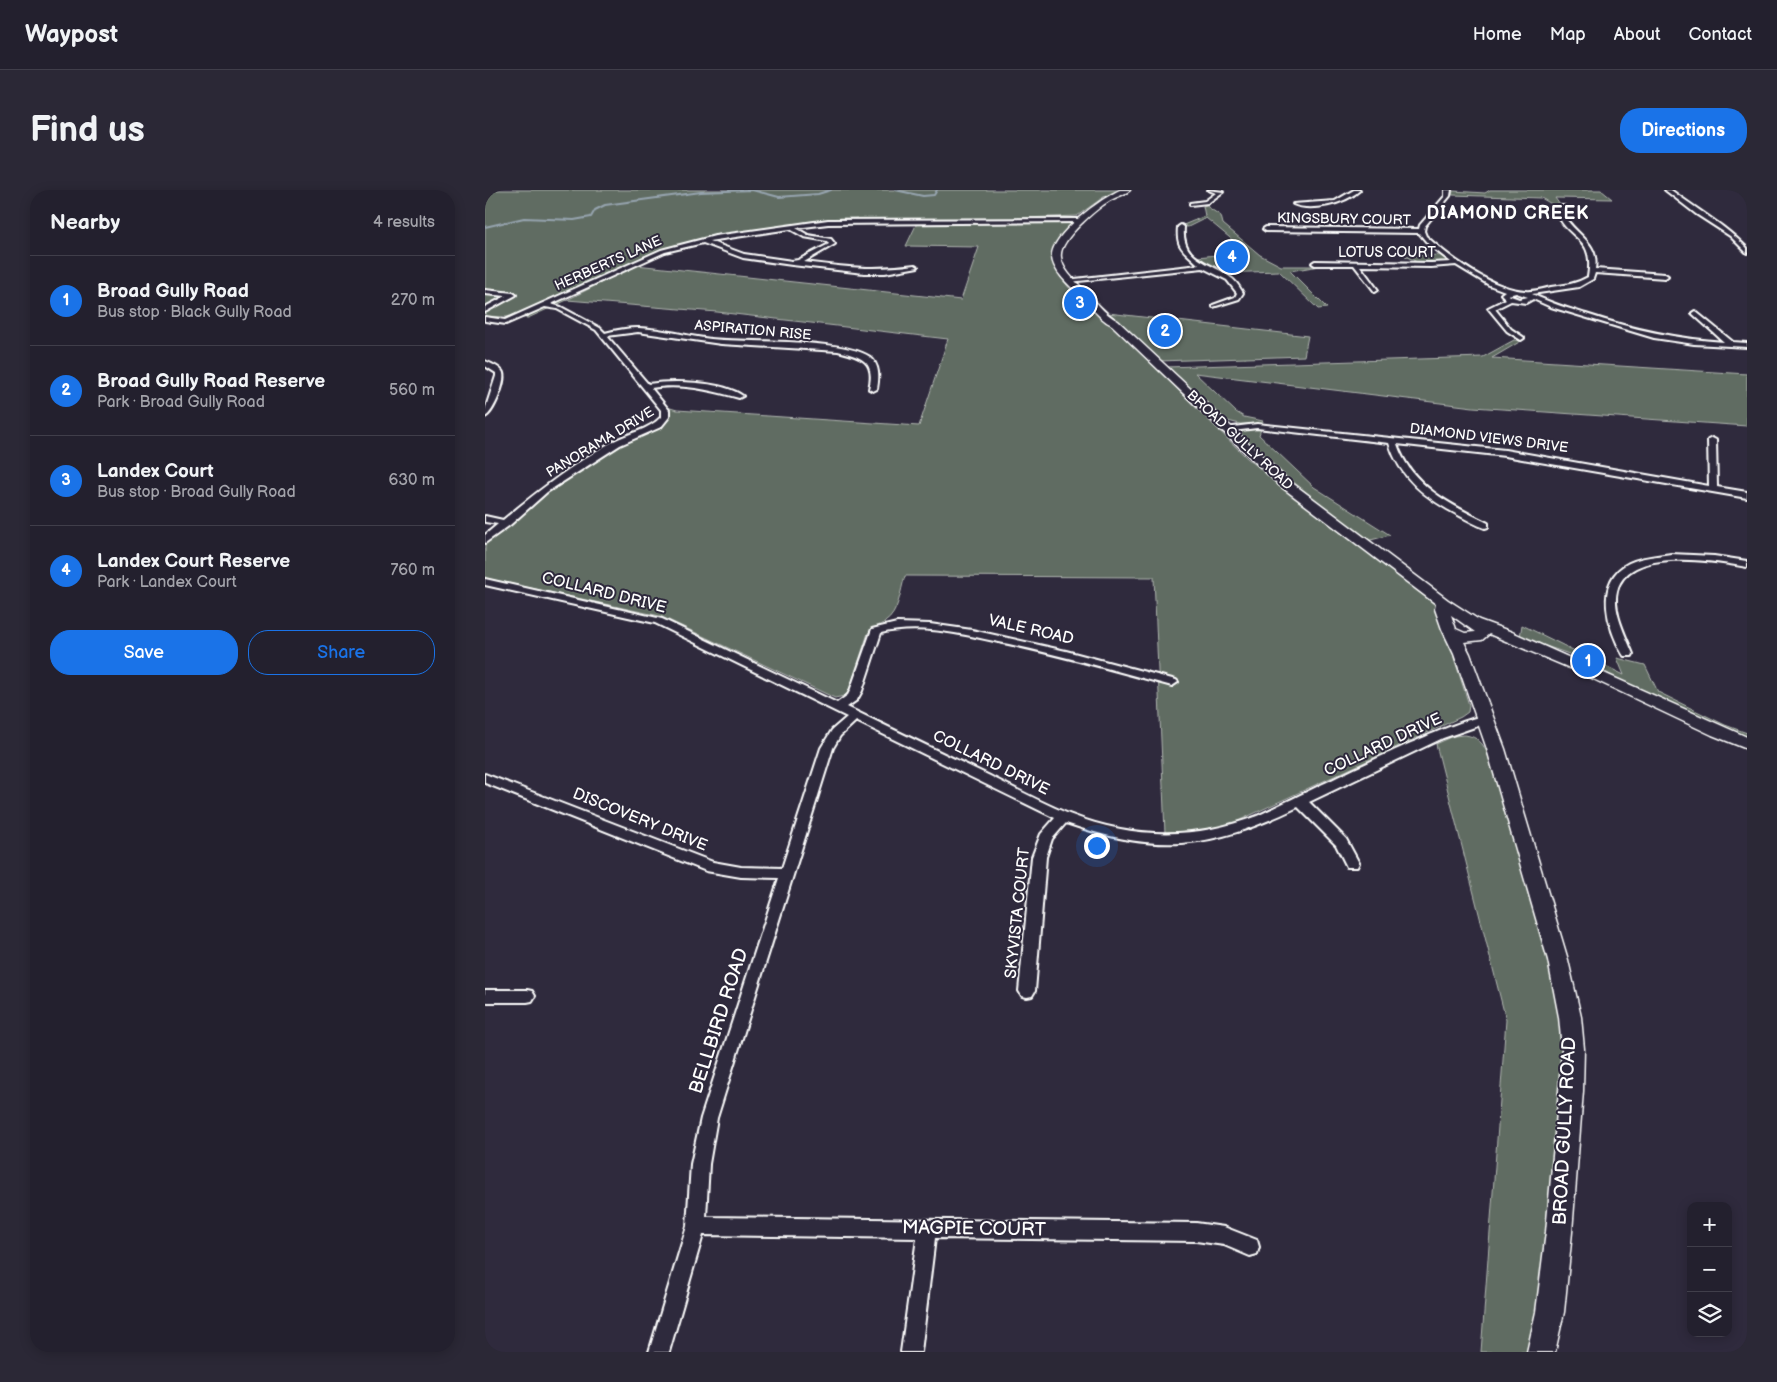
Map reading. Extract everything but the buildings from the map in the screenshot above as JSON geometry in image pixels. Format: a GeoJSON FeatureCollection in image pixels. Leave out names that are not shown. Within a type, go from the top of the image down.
{"type":"FeatureCollection","features":[{"type":"Feature","properties":{"kind":"street","name":"BROAD GULLY ROAD"},"geometry":{"type":"LineString","coordinates":[[1126,190],[1107,199],[1082,219],[1062,241],[1057,251],[1059,265],[1069,280],[1102,312],[1105,318],[1115,323],[1225,430],[1299,494],[1443,603],[1472,635],[1485,719],[1496,749],[1558,960],[1567,998],[1572,1034],[1571,1091],[1558,1250],[1550,1312],[1541,1352]]}},
{"type":"Feature","properties":{"kind":"street"},"geometry":{"type":"LineString","coordinates":[[1211,190],[1221,191]]}},
{"type":"Feature","properties":{"kind":"street"},"geometry":{"type":"LineString","coordinates":[[1296,204],[1339,202],[1348,199],[1357,190]]}},
{"type":"Feature","properties":{"kind":"street"},"geometry":{"type":"LineString","coordinates":[[1448,190],[1447,196],[1422,226],[1421,231],[1427,240],[1482,280],[1497,288],[1642,334],[1682,341],[1747,345]]}},
{"type":"Feature","properties":{"kind":"street"},"geometry":{"type":"LineString","coordinates":[[1668,190],[1693,210],[1731,235],[1746,253]]}},
{"type":"Feature","properties":{"kind":"street"},"geometry":{"type":"LineString","coordinates":[[1192,204],[1206,202],[1221,191]]}},
{"type":"Feature","properties":{"kind":"street"},"geometry":{"type":"LineString","coordinates":[[1482,280],[1490,288],[1508,297],[1528,297],[1584,284],[1591,278],[1593,271],[1590,246],[1563,221],[1559,211],[1562,207]]}},
{"type":"Feature","properties":{"kind":"street","name":"HERBERTS LANE"},"geometry":{"type":"LineString","coordinates":[[506,322],[666,249],[703,241],[841,220],[1082,219]]}},
{"type":"Feature","properties":{"kind":"street"},"geometry":{"type":"LineString","coordinates":[[790,227],[801,234],[832,242],[830,245],[798,262]]}},
{"type":"Feature","properties":{"kind":"street"},"geometry":{"type":"LineString","coordinates":[[1181,227],[1180,243],[1205,266],[1227,278],[1241,293],[1237,298],[1215,306]]}},
{"type":"Feature","properties":{"kind":"street","name":"KINGSBURY COURT"},"geometry":{"type":"LineString","coordinates":[[1266,229],[1421,231]]}},
{"type":"Feature","properties":{"kind":"street"},"geometry":{"type":"LineString","coordinates":[[703,241],[743,256],[864,271],[890,271],[915,267]]}},
{"type":"Feature","properties":{"kind":"street","name":"LOTUS COURT"},"geometry":{"type":"LineString","coordinates":[[1315,263],[1357,265],[1459,263]]}},
{"type":"Feature","properties":{"kind":"street"},"geometry":{"type":"LineString","coordinates":[[1357,265],[1375,290]]}},
{"type":"Feature","properties":{"kind":"street"},"geometry":{"type":"LineString","coordinates":[[1069,280],[1205,266]]}},
{"type":"Feature","properties":{"kind":"street"},"geometry":{"type":"LineString","coordinates":[[1593,271],[1665,276]]}},
{"type":"Feature","properties":{"kind":"street"},"geometry":{"type":"LineString","coordinates":[[1508,297],[1505,292],[1511,291]]}},
{"type":"Feature","properties":{"kind":"street"},"geometry":{"type":"LineString","coordinates":[[485,292],[513,295],[485,310]]}},
{"type":"Feature","properties":{"kind":"street"},"geometry":{"type":"LineString","coordinates":[[1508,297],[1491,308],[1509,330],[1521,338]]}},
{"type":"Feature","properties":{"kind":"street","name":"PANORAMA DRIVE"},"geometry":{"type":"LineString","coordinates":[[485,540],[507,523],[535,496],[598,454],[627,437],[662,421],[665,417],[665,410],[594,325],[559,308],[546,305]]}},
{"type":"Feature","properties":{"kind":"street"},"geometry":{"type":"LineString","coordinates":[[1687,313],[1699,313],[1731,344]]}},
{"type":"Feature","properties":{"kind":"street"},"geometry":{"type":"LineString","coordinates":[[485,319],[506,322]]}},
{"type":"Feature","properties":{"kind":"street"},"geometry":{"type":"LineString","coordinates":[[485,327],[506,322]]}},
{"type":"Feature","properties":{"kind":"street","name":"ASPIRATION RISE"},"geometry":{"type":"LineString","coordinates":[[603,334],[629,330],[646,331],[722,342],[806,347],[859,354],[871,362],[876,376],[873,389]]}},
{"type":"Feature","properties":{"kind":"street"},"geometry":{"type":"LineString","coordinates":[[485,363],[499,372],[500,376],[491,406],[485,415]]}},
{"type":"Feature","properties":{"kind":"street"},"geometry":{"type":"LineString","coordinates":[[645,387],[668,383],[685,384],[716,388],[739,396]]}},
{"type":"Feature","properties":{"kind":"street","name":"DIAMOND VIEWS DRIVE"},"geometry":{"type":"LineString","coordinates":[[1225,430],[1257,426],[1531,456],[1747,495]]}},
{"type":"Feature","properties":{"kind":"street"},"geometry":{"type":"LineString","coordinates":[[1392,440],[1399,462],[1415,482],[1438,500],[1485,525]]}},
{"type":"Feature","properties":{"kind":"street"},"geometry":{"type":"LineString","coordinates":[[1712,440],[1713,490]]}},
{"type":"Feature","properties":{"kind":"street"},"geometry":{"type":"LineString","coordinates":[[485,518],[507,523]]}},
{"type":"Feature","properties":{"kind":"street"},"geometry":{"type":"LineString","coordinates":[[1628,654],[1619,634],[1612,606],[1613,589],[1623,573],[1648,561],[1671,557],[1709,558],[1747,564]]}},
{"type":"Feature","properties":{"kind":"street","name":"COLLARD DRIVE"},"geometry":{"type":"LineString","coordinates":[[485,582],[658,621],[1064,817],[1122,836],[1156,840],[1189,839],[1236,830],[1300,802],[1439,735],[1485,719]]}},
{"type":"Feature","properties":{"kind":"street","name":"BROAD GULLY ROAD"},"geometry":{"type":"LineString","coordinates":[[1443,603],[1442,609],[1449,629],[1472,635]]}},
{"type":"Feature","properties":{"kind":"street"},"geometry":{"type":"LineString","coordinates":[[1449,629],[1450,623],[1457,620],[1472,635],[1517,641],[1561,658],[1747,743]]}},
{"type":"Feature","properties":{"kind":"street","name":"VALE ROAD"},"geometry":{"type":"LineString","coordinates":[[839,708],[853,697],[856,691],[874,634],[880,628],[893,626],[930,628],[1003,638],[1172,682]]}},
{"type":"Feature","properties":{"kind":"street","name":"BELLBIRD ROAD"},"geometry":{"type":"LineString","coordinates":[[659,1352],[696,1226],[700,1164],[709,1118],[827,748],[836,733],[855,716]]}},
{"type":"Feature","properties":{"kind":"street","name":"DISCOVERY DRIVE"},"geometry":{"type":"LineString","coordinates":[[485,778],[711,867],[741,872],[786,873]]}},
{"type":"Feature","properties":{"kind":"street"},"geometry":{"type":"LineString","coordinates":[[1300,802],[1341,842],[1352,863]]}},
{"type":"Feature","properties":{"kind":"street","name":"SKYVISTA COURT"},"geometry":{"type":"LineString","coordinates":[[1027,991],[1041,846],[1046,837],[1064,817]]}},
{"type":"Feature","properties":{"kind":"street"},"geometry":{"type":"LineString","coordinates":[[485,996],[527,996]]}},
{"type":"Feature","properties":{"kind":"street","name":"MAGPIE COURT"},"geometry":{"type":"LineString","coordinates":[[696,1226],[1196,1232],[1224,1236],[1250,1246]]}},
{"type":"Feature","properties":{"kind":"street"},"geometry":{"type":"LineString","coordinates":[[911,1352],[927,1229]]}},
{"type":"Feature","properties":{"kind":"shaded area"},"geometry":{"type":"Polygon","coordinates":[[[485,190],[1119,190],[1105,196],[1077,216],[996,219],[1033,219],[840,220],[858,218],[842,218],[716,237],[669,247],[553,298],[567,300],[528,318],[485,316],[485,190]]]}},
{"type":"Feature","properties":{"kind":"shaded area"},"geometry":{"type":"Polygon","coordinates":[[[1490,190],[1601,190],[1612,199],[1555,198],[1560,205],[1555,206],[1541,198],[1452,195],[1453,191],[1485,193],[1490,190]]]}},
{"type":"Feature","properties":{"kind":"shaded area"},"geometry":{"type":"Polygon","coordinates":[[[1205,205],[1221,216],[1223,224],[1260,255],[1281,266],[1319,266],[1290,271],[1327,308],[1318,309],[1279,271],[1221,273],[1197,257],[1247,252],[1206,218],[1188,227],[1181,226],[1205,216],[1203,206],[1205,205]]]}},
{"type":"Feature","properties":{"kind":"shaded area"},"geometry":{"type":"Polygon","coordinates":[[[1072,221],[1073,223],[1054,261],[1059,275],[1078,299],[1088,309],[1100,314],[1102,319],[1109,322],[1247,458],[1315,512],[1430,598],[1438,609],[1454,646],[1454,658],[1469,705],[1468,712],[1461,717],[1240,820],[1210,829],[1165,833],[1154,577],[905,576],[896,607],[890,618],[868,633],[849,691],[844,696],[835,698],[660,616],[485,578],[485,544],[511,525],[542,496],[620,444],[663,424],[671,416],[667,407],[677,410],[919,426],[948,339],[717,312],[567,300],[636,265],[961,300],[979,247],[906,246],[917,223],[1072,221]]]}},
{"type":"Feature","properties":{"kind":"shaded area"},"geometry":{"type":"Polygon","coordinates":[[[1443,255],[1451,262],[1421,264],[1405,256],[1443,255]]]}},
{"type":"Feature","properties":{"kind":"shaded area"},"geometry":{"type":"Polygon","coordinates":[[[1108,313],[1308,336],[1304,356],[1159,361],[1108,313]]]}},
{"type":"Feature","properties":{"kind":"shaded area"},"geometry":{"type":"Polygon","coordinates":[[[1514,340],[1521,341],[1492,358],[1747,374],[1747,426],[1473,407],[1195,373],[1236,412],[1244,417],[1263,421],[1262,424],[1240,424],[1228,421],[1166,367],[1483,357],[1514,340]]]}},
{"type":"Feature","properties":{"kind":"shaded area"},"geometry":{"type":"Polygon","coordinates":[[[1261,429],[1259,435],[1314,487],[1390,535],[1367,541],[1290,482],[1241,437],[1242,431],[1261,429]]]}},
{"type":"Feature","properties":{"kind":"shaded area"},"geometry":{"type":"Polygon","coordinates":[[[1522,625],[1624,675],[1617,658],[1645,665],[1658,692],[1725,725],[1747,733],[1747,739],[1613,677],[1580,658],[1520,637],[1522,625]]]}},
{"type":"Feature","properties":{"kind":"shaded area"},"geometry":{"type":"Polygon","coordinates":[[[1465,735],[1479,741],[1488,755],[1552,965],[1564,1037],[1545,1282],[1528,1352],[1481,1352],[1506,1020],[1436,744],[1454,736],[1465,735]]]}},
{"type":"Feature","properties":{"kind":"waterway","name":"DIAMOND CREEK"},"geometry":{"type":"LineString","coordinates":[[485,227],[524,218],[574,220],[591,217],[595,210],[605,205],[701,192],[752,190],[779,197],[818,194],[831,190]]}},
{"type":"Feature","properties":{"kind":"waterway","name":"DIAMOND CREEK"},"geometry":{"type":"LineString","coordinates":[[895,190],[923,196],[934,195],[937,190]]}},
{"type":"Feature","properties":{"kind":"place","name":"Landex Court Reserve"},"geometry":{"type":"Point","coordinates":[1232,257]}},
{"type":"Feature","properties":{"kind":"place","name":"Landex Court"},"geometry":{"type":"Point","coordinates":[1080,303]}},
{"type":"Feature","properties":{"kind":"place","name":"Broad Gully Road Reserve"},"geometry":{"type":"Point","coordinates":[1165,331]}},
{"type":"Feature","properties":{"kind":"place","name":"Broad Gully Road"},"geometry":{"type":"Point","coordinates":[1588,661]}},
{"type":"Feature","properties":{"kind":"district","name":"DIAMOND CREEK"},"geometry":{"type":"Point","coordinates":[1508,213]}}]}
